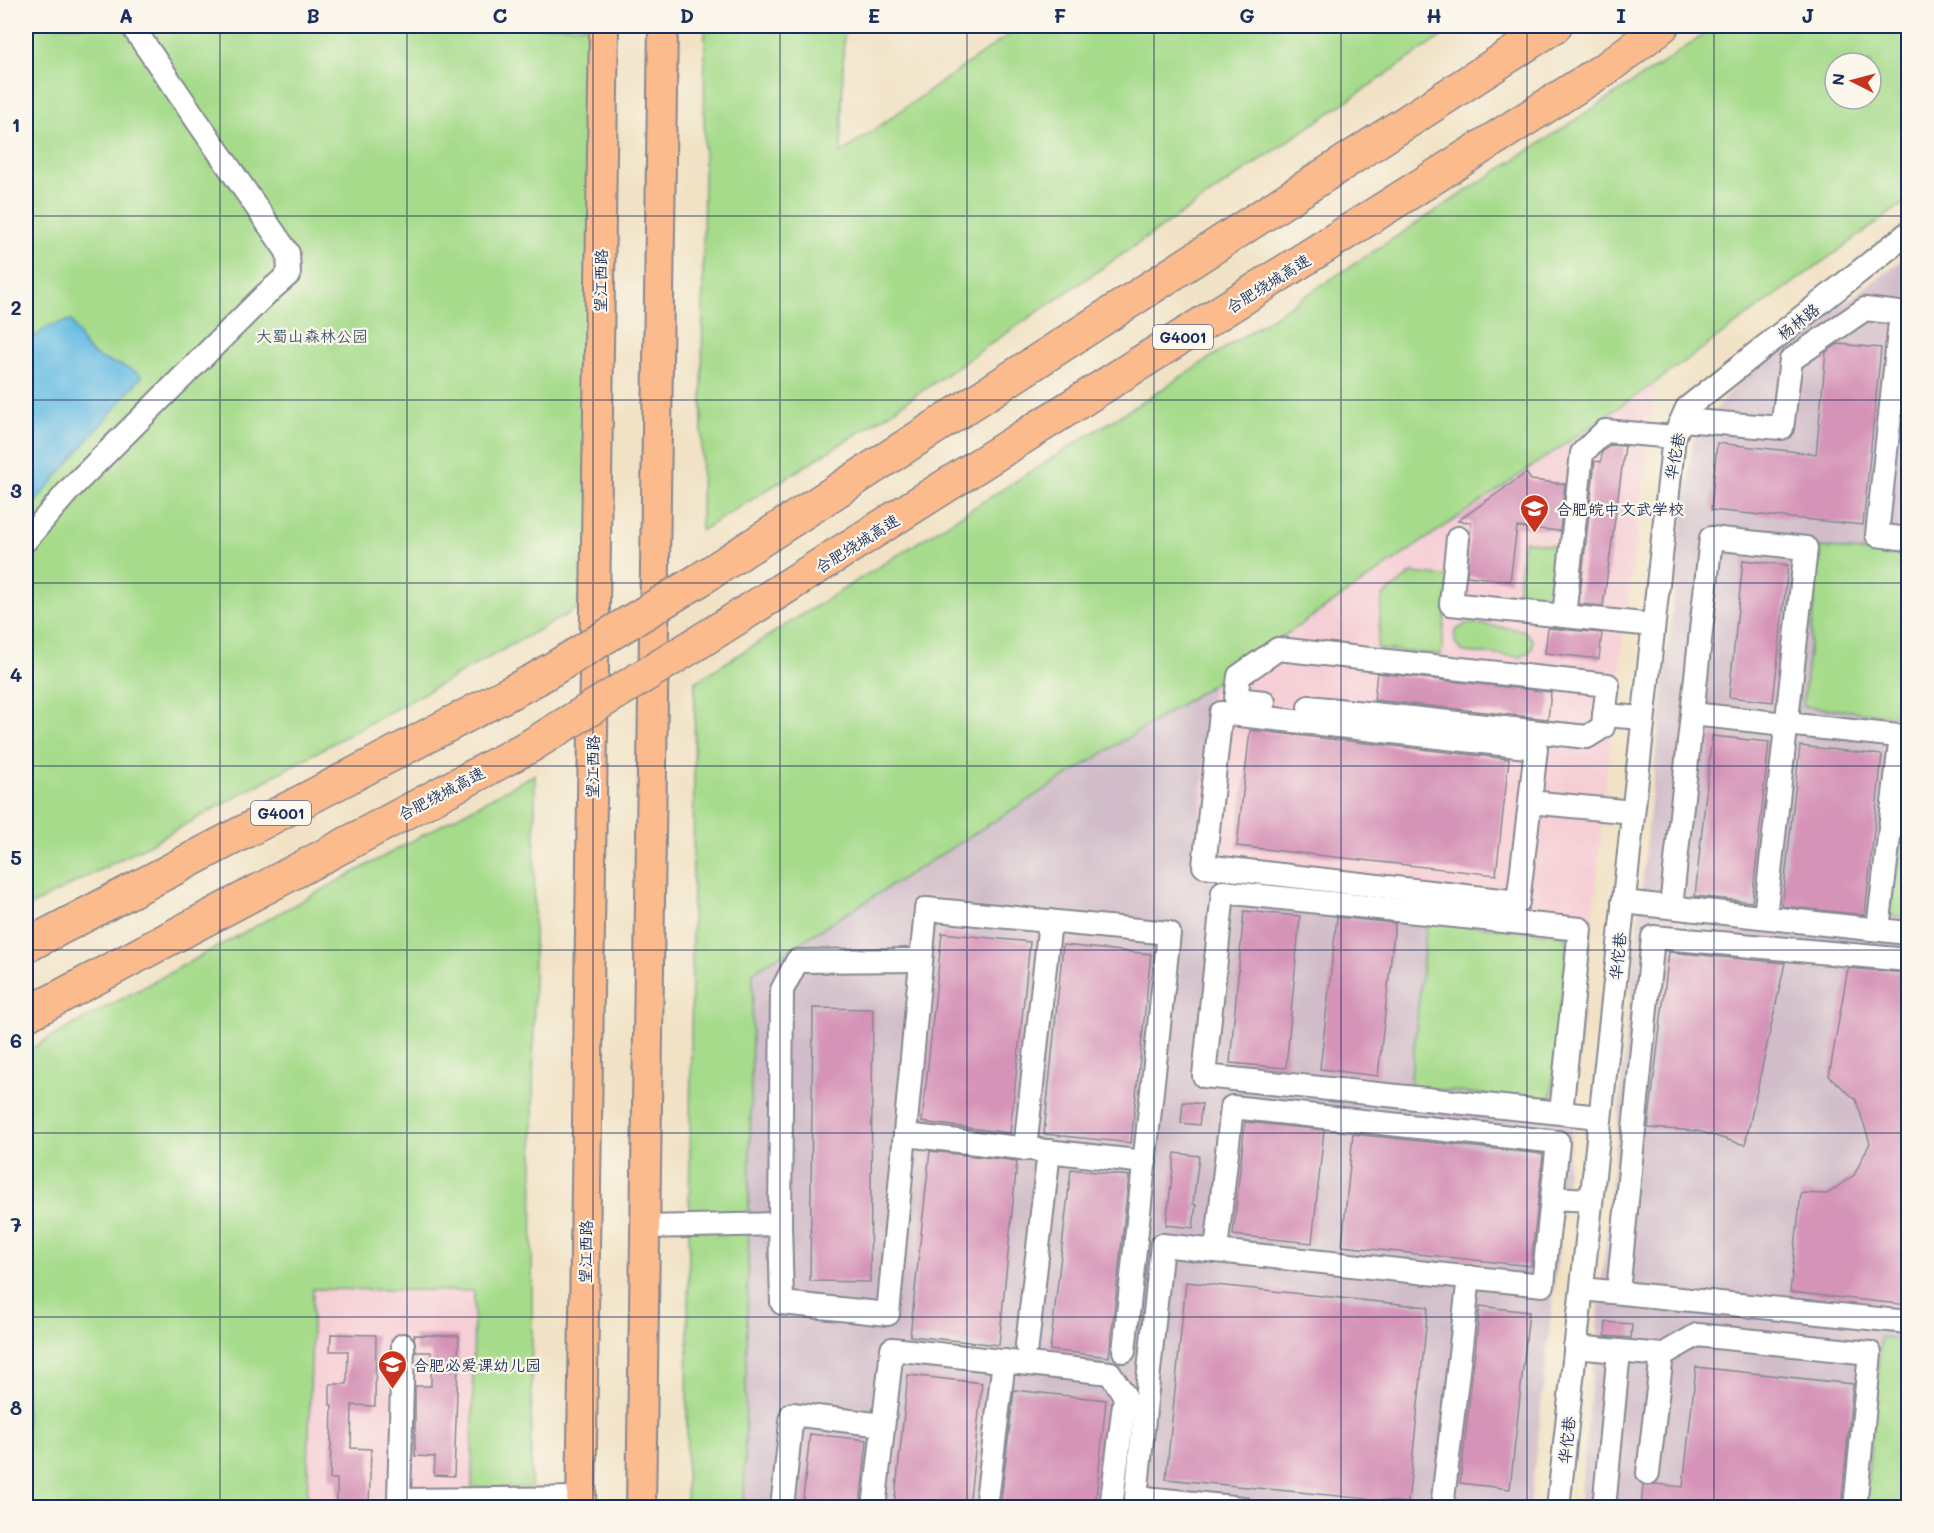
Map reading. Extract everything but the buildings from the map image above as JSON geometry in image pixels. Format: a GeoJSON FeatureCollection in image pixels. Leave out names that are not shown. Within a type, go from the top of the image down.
{"type":"FeatureCollection","features":[{"type":"Feature","properties":{"kind":"highway","name":"G4001"},"geometry":{"type":"LineString","coordinates":[[26,946],[536,679],[699,580],[1555,26]]}},
{"type":"Feature","properties":{"kind":"highway","name":"合肥绕城高速"},"geometry":{"type":"LineString","coordinates":[[26,1015],[530,746],[699,642],[1608,68],[1662,26]]}},
{"type":"Feature","properties":{"kind":"main road","name":"望江西路"},"geometry":{"type":"LineString","coordinates":[[581,1503],[604,26]]}},
{"type":"Feature","properties":{"kind":"main road"},"geometry":{"type":"LineString","coordinates":[[641,1508],[663,26]]}},
{"type":"Feature","properties":{"kind":"street"},"geometry":{"type":"LineString","coordinates":[[26,540],[70,489],[265,295],[289,274],[288,253],[132,26]]}},
{"type":"Feature","properties":{"kind":"street","name":"杨林路"},"geometry":{"type":"LineString","coordinates":[[1681,422],[1908,233]]}},
{"type":"Feature","properties":{"kind":"street"},"geometry":{"type":"LineString","coordinates":[[1564,616],[1582,453],[1605,431],[1681,422],[1782,428],[1791,360],[1865,309],[1905,313],[1877,535],[1908,539]]}},
{"type":"Feature","properties":{"kind":"street","name":"华佗巷"},"geometry":{"type":"LineString","coordinates":[[1558,1508],[1642,718],[1681,422]]}},
{"type":"Feature","properties":{"kind":"street"},"geometry":{"type":"LineString","coordinates":[[1458,538],[1451,604],[1653,625]]}},
{"type":"Feature","properties":{"kind":"street"},"geometry":{"type":"LineString","coordinates":[[1671,907],[1711,538],[1806,548],[1765,917]]}},
{"type":"Feature","properties":{"kind":"street"},"geometry":{"type":"LineString","coordinates":[[1278,650],[1608,685],[1604,715],[1603,727],[1587,737],[1236,699],[1239,676],[1278,650]]}},
{"type":"Feature","properties":{"kind":"street"},"geometry":{"type":"LineString","coordinates":[[1221,712],[1536,748],[1530,802],[1518,902],[1204,866],[1221,712]]}},
{"type":"Feature","properties":{"kind":"street"},"geometry":{"type":"LineString","coordinates":[[1692,714],[1905,737],[1878,929]]}},
{"type":"Feature","properties":{"kind":"street"},"geometry":{"type":"LineString","coordinates":[[1604,715],[1642,718]]}},
{"type":"Feature","properties":{"kind":"street"},"geometry":{"type":"LineString","coordinates":[[1530,802],[1633,812]]}},
{"type":"Feature","properties":{"kind":"street"},"geometry":{"type":"LineString","coordinates":[[1561,1113],[1580,929],[1223,892],[1204,1076],[1561,1113],[1600,1117]]}},
{"type":"Feature","properties":{"kind":"street"},"geometry":{"type":"LineString","coordinates":[[1623,902],[1908,933]]}},
{"type":"Feature","properties":{"kind":"street"},"geometry":{"type":"LineString","coordinates":[[921,960],[797,961],[782,990],[780,1224],[782,1303],[888,1314],[926,909],[1169,933],[1124,1351]]}},
{"type":"Feature","properties":{"kind":"street"},"geometry":{"type":"LineString","coordinates":[[1025,1149],[1050,921]]}},
{"type":"Feature","properties":{"kind":"street"},"geometry":{"type":"LineString","coordinates":[[1618,1292],[1653,937],[1908,960]]}},
{"type":"Feature","properties":{"kind":"street"},"geometry":{"type":"LineString","coordinates":[[1216,1251],[1232,1107],[1558,1142],[1543,1285],[1216,1251],[1162,1245],[1136,1502],[1242,1508]]}},
{"type":"Feature","properties":{"kind":"street"},"geometry":{"type":"LineString","coordinates":[[905,1136],[1145,1162]]}},
{"type":"Feature","properties":{"kind":"street"},"geometry":{"type":"LineString","coordinates":[[1027,1345],[1049,1151]]}},
{"type":"Feature","properties":{"kind":"street"},"geometry":{"type":"LineString","coordinates":[[1552,1198],[1591,1200]]}},
{"type":"Feature","properties":{"kind":"street"},"geometry":{"type":"LineString","coordinates":[[644,1227],[780,1224]]}},
{"type":"Feature","properties":{"kind":"street"},"geometry":{"type":"LineString","coordinates":[[1442,1508],[1469,1277]]}},
{"type":"Feature","properties":{"kind":"street"},"geometry":{"type":"LineString","coordinates":[[1582,1289],[1908,1322]]}},
{"type":"Feature","properties":{"kind":"street"},"geometry":{"type":"LineString","coordinates":[[1575,1347],[1662,1354],[1697,1335],[1870,1353],[1855,1508]]}},
{"type":"Feature","properties":{"kind":"street"},"geometry":{"type":"LineString","coordinates":[[403,1345],[399,1504],[581,1503]]}},
{"type":"Feature","properties":{"kind":"street"},"geometry":{"type":"LineString","coordinates":[[874,1508],[892,1349],[1110,1372],[1125,1396],[1112,1508]]}},
{"type":"Feature","properties":{"kind":"street"},"geometry":{"type":"LineString","coordinates":[[1604,1508],[1619,1351]]}},
{"type":"Feature","properties":{"kind":"street"},"geometry":{"type":"LineString","coordinates":[[1648,1473],[1662,1354]]}},
{"type":"Feature","properties":{"kind":"street"},"geometry":{"type":"LineString","coordinates":[[986,1508],[1004,1361]]}},
{"type":"Feature","properties":{"kind":"street"},"geometry":{"type":"LineString","coordinates":[[782,1508],[792,1414],[883,1425]]}},
{"type":"Feature","properties":{"kind":"shaded area"},"geometry":{"type":"Polygon","coordinates":[[[1908,256],[1908,1341],[1882,1338],[1865,1507],[1579,1508],[1638,918],[1682,521],[1694,435],[1743,378],[1908,256]]]}},
{"type":"Feature","properties":{"kind":"shaded area"},"geometry":{"type":"Polygon","coordinates":[[[1656,382],[1610,743],[1593,916],[1194,876],[1212,685],[1656,382]]]}},
{"type":"Feature","properties":{"kind":"shaded area"},"geometry":{"type":"Polygon","coordinates":[[[1212,685],[1194,876],[1593,916],[1530,1507],[744,1508],[753,972],[1212,685]]]}},
{"type":"Feature","properties":{"kind":"shaded area","name":"合肥必爱课幼儿园"},"geometry":{"type":"Polygon","coordinates":[[[313,1289],[475,1291],[472,1507],[307,1508],[313,1289]]]}},
{"type":"Feature","properties":{"kind":"green space","name":"大蜀山森林公园"},"geometry":{"type":"Polygon","coordinates":[[[26,26],[604,26],[595,599],[150,844],[26,908],[26,26]]]}},
{"type":"Feature","properties":{"kind":"green space"},"geometry":{"type":"Polygon","coordinates":[[[705,26],[844,26],[841,153],[1021,26],[1457,26],[882,418],[701,531],[705,26]]]}},
{"type":"Feature","properties":{"kind":"green space"},"geometry":{"type":"Polygon","coordinates":[[[1716,26],[1908,26],[1908,200],[1656,382],[1212,685],[753,972],[744,1507],[686,1508],[695,682],[1150,397],[1666,61],[1716,26]]]}},
{"type":"Feature","properties":{"kind":"green space"},"geometry":{"type":"Polygon","coordinates":[[[1524,541],[1566,547],[1558,610],[1516,605],[1524,541]]]}},
{"type":"Feature","properties":{"kind":"green space"},"geometry":{"type":"Polygon","coordinates":[[[1820,547],[1908,556],[1908,717],[1803,706],[1820,547]]]}},
{"type":"Feature","properties":{"kind":"green space"},"geometry":{"type":"Polygon","coordinates":[[[1412,573],[1449,577],[1441,655],[1377,649],[1382,597],[1412,573]]]}},
{"type":"Feature","properties":{"kind":"green space"},"geometry":{"type":"Polygon","coordinates":[[[1468,623],[1523,630],[1533,640],[1532,649],[1521,657],[1464,652],[1456,643],[1455,631],[1468,623]]]}},
{"type":"Feature","properties":{"kind":"green space"},"geometry":{"type":"Polygon","coordinates":[[[1908,764],[1908,917],[1890,915],[1908,764]]]}},
{"type":"Feature","properties":{"kind":"green space"},"geometry":{"type":"Polygon","coordinates":[[[535,774],[531,1488],[472,1487],[474,1291],[313,1289],[307,1507],[31,1507],[26,1501],[26,1051],[535,774]]]}},
{"type":"Feature","properties":{"kind":"green space"},"geometry":{"type":"Polygon","coordinates":[[[1427,921],[1568,936],[1551,1101],[1410,1087],[1427,921]]]}},
{"type":"Feature","properties":{"kind":"green space"},"geometry":{"type":"Polygon","coordinates":[[[1881,1337],[1908,1341],[1908,1507],[1865,1508],[1881,1337]]]}},
{"type":"Feature","properties":{"kind":"water"},"geometry":{"type":"Polygon","coordinates":[[[71,320],[82,341],[93,354],[142,376],[29,507],[26,504],[26,343],[49,326],[71,320]]]}},
{"type":"Feature","properties":{"kind":"place","name":"合肥皖中文武学校"},"geometry":{"type":"Point","coordinates":[1535,534]}},
{"type":"Feature","properties":{"kind":"place","name":"合肥必爱课幼儿园"},"geometry":{"type":"Point","coordinates":[392,1390]}}]}
